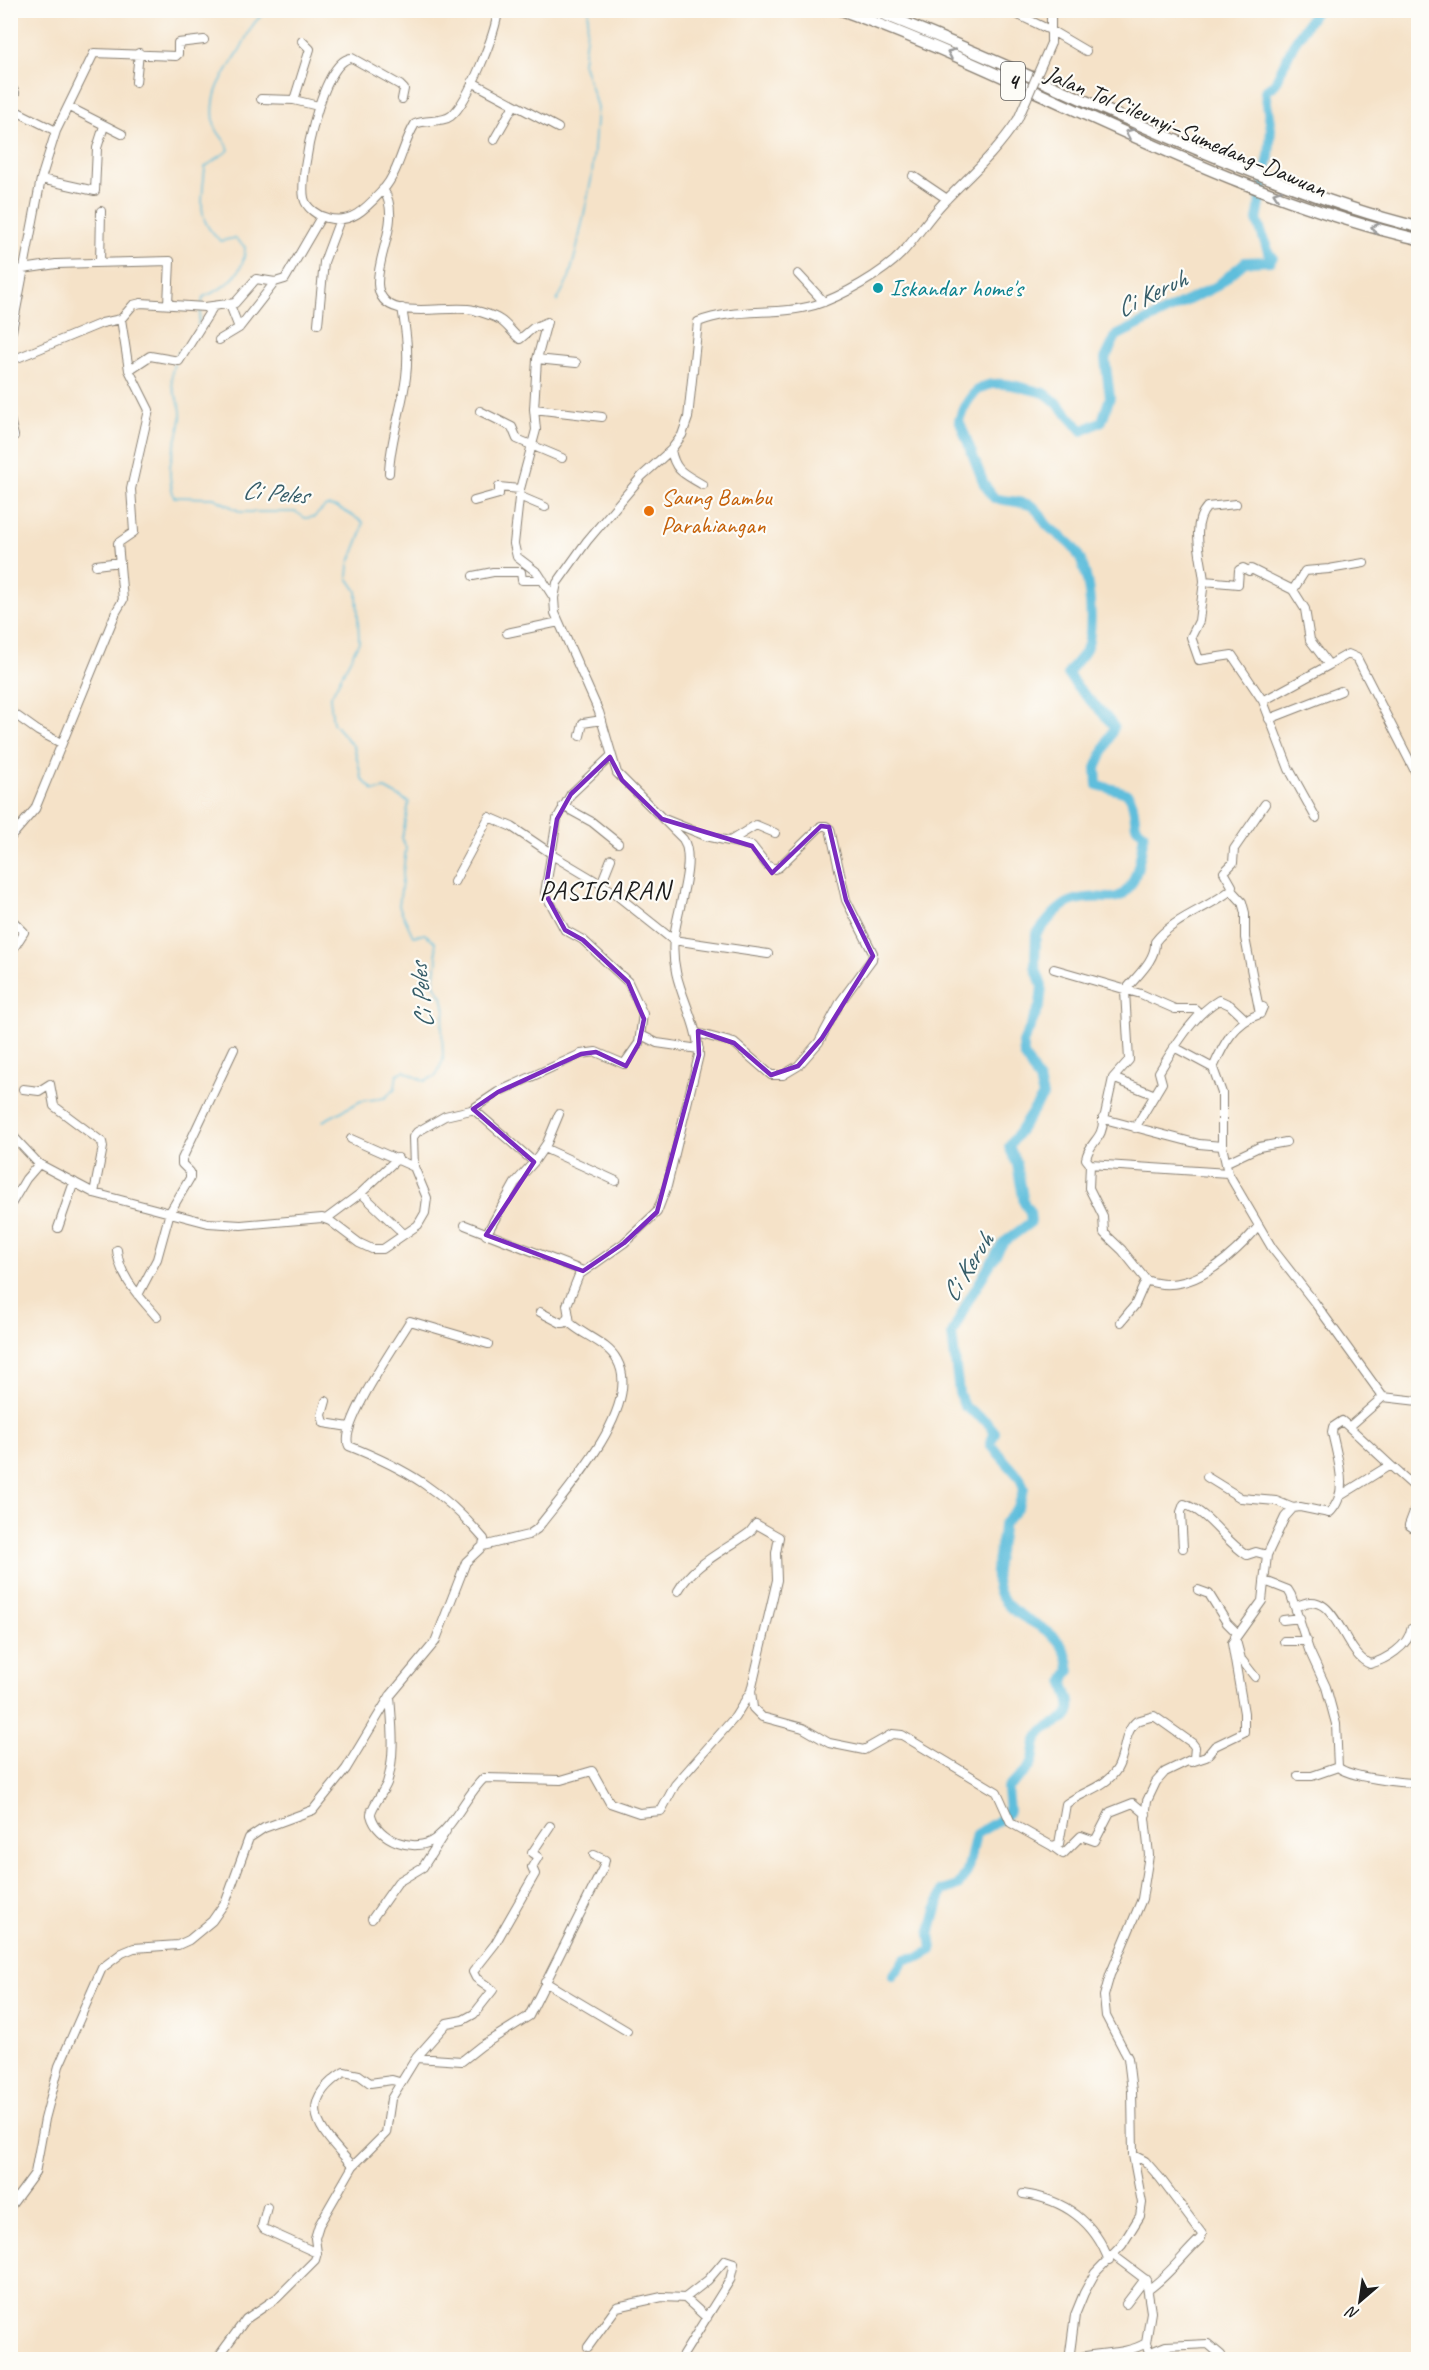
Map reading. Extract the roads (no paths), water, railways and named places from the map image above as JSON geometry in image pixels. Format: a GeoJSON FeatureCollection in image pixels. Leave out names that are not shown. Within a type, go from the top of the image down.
{"type":"FeatureCollection","features":[{"type":"Feature","properties":{"kind":"highway","name":"Jalan Tol Cileunyi–Sumedang–Dawuan"},"geometry":{"type":"LineString","coordinates":[[841,10],[941,48],[1184,152],[1419,239]]}},
{"type":"Feature","properties":{"kind":"highway","name":"Jalan Tol Cileunyi–Sumedang–Dawuan"},"geometry":{"type":"LineString","coordinates":[[872,10],[946,38],[1184,152]]}},
{"type":"Feature","properties":{"kind":"highway","name":"Jalan Tol Cileunyi–Sumedang–Dawuan"},"geometry":{"type":"LineString","coordinates":[[1333,209],[1419,227]]}},
{"type":"Feature","properties":{"kind":"street"},"geometry":{"type":"LineString","coordinates":[[402,99],[402,86],[349,58],[343,61],[329,79],[318,106],[304,165],[303,195],[308,207],[321,217],[339,222],[353,218],[384,189],[399,164],[414,126],[421,122],[451,116],[472,82],[495,32],[498,10]]}},
{"type":"Feature","properties":{"kind":"street"},"geometry":{"type":"LineString","coordinates":[[1008,10],[1052,31],[1086,51]]}},
{"type":"Feature","properties":{"kind":"street"},"geometry":{"type":"LineString","coordinates":[[10,2207],[35,2173],[52,2089],[94,1982],[102,1968],[122,1953],[134,1948],[178,1945],[189,1940],[212,1921],[226,1901],[249,1838],[264,1828],[313,1810],[346,1769],[390,1696],[435,1642],[466,1562],[483,1546],[528,1535],[537,1529],[600,1444],[616,1412],[622,1382],[618,1361],[609,1350],[574,1327],[568,1316],[567,1305],[583,1271],[624,1243],[657,1212],[684,1120],[699,1049],[697,1033],[674,972],[674,940],[689,852],[683,839],[622,780],[610,757],[602,720],[590,687],[554,611],[557,583],[587,541],[642,476],[671,450],[686,427],[698,322],[722,316],[797,310],[824,302],[895,260],[947,199],[978,171],[1018,119],[1051,43],[1051,10]]}},
{"type":"Feature","properties":{"kind":"street"},"geometry":{"type":"LineString","coordinates":[[11,331],[41,179],[56,131],[94,53],[178,55],[178,43],[204,40]]}},
{"type":"Feature","properties":{"kind":"street"},"geometry":{"type":"LineString","coordinates":[[294,100],[310,49],[302,41]]}},
{"type":"Feature","properties":{"kind":"street"},"geometry":{"type":"LineString","coordinates":[[136,82],[139,54]]}},
{"type":"Feature","properties":{"kind":"street"},"geometry":{"type":"LineString","coordinates":[[472,82],[558,128]]}},
{"type":"Feature","properties":{"kind":"street"},"geometry":{"type":"LineString","coordinates":[[10,84],[15,93],[10,100]]}},
{"type":"Feature","properties":{"kind":"street"},"geometry":{"type":"LineString","coordinates":[[261,99],[294,100],[318,106]]}},
{"type":"Feature","properties":{"kind":"street"},"geometry":{"type":"LineString","coordinates":[[494,140],[514,105]]}},
{"type":"Feature","properties":{"kind":"street"},"geometry":{"type":"LineString","coordinates":[[69,107],[122,135]]}},
{"type":"Feature","properties":{"kind":"street"},"geometry":{"type":"LineString","coordinates":[[10,108],[56,131]]}},
{"type":"Feature","properties":{"kind":"street"},"geometry":{"type":"LineString","coordinates":[[41,179],[95,191],[97,148],[104,126]]}},
{"type":"Feature","properties":{"kind":"street"},"geometry":{"type":"LineString","coordinates":[[913,176],[947,199]]}},
{"type":"Feature","properties":{"kind":"street"},"geometry":{"type":"LineString","coordinates":[[384,189],[390,201],[391,219],[379,273],[379,291],[384,302],[402,308],[475,310],[499,318],[520,339],[533,328],[547,322],[537,359],[534,409],[536,430],[519,493],[515,551],[520,560],[543,580],[554,598]]}},
{"type":"Feature","properties":{"kind":"street"},"geometry":{"type":"LineString","coordinates":[[100,263],[101,211]]}},
{"type":"Feature","properties":{"kind":"street"},"geometry":{"type":"LineString","coordinates":[[10,361],[83,330],[121,319],[133,305],[141,303],[209,307],[230,305],[240,299],[256,279],[275,282],[285,279],[321,217]]}},
{"type":"Feature","properties":{"kind":"street"},"geometry":{"type":"LineString","coordinates":[[318,324],[324,262],[339,222]]}},
{"type":"Feature","properties":{"kind":"street"},"geometry":{"type":"LineString","coordinates":[[10,271],[56,264],[170,261],[168,304]]}},
{"type":"Feature","properties":{"kind":"street"},"geometry":{"type":"LineString","coordinates":[[798,274],[824,302]]}},
{"type":"Feature","properties":{"kind":"street"},"geometry":{"type":"LineString","coordinates":[[219,340],[239,328],[275,282]]}},
{"type":"Feature","properties":{"kind":"street"},"geometry":{"type":"LineString","coordinates":[[230,305],[239,328]]}},
{"type":"Feature","properties":{"kind":"street"},"geometry":{"type":"LineString","coordinates":[[129,370],[150,356],[174,361],[181,360],[209,307]]}},
{"type":"Feature","properties":{"kind":"street"},"geometry":{"type":"LineString","coordinates":[[390,473],[390,447],[406,377],[407,333],[402,308]]}},
{"type":"Feature","properties":{"kind":"street"},"geometry":{"type":"LineString","coordinates":[[10,838],[35,809],[116,612],[123,603],[118,543],[134,532],[131,489],[149,410],[129,370],[121,319]]}},
{"type":"Feature","properties":{"kind":"street"},"geometry":{"type":"LineString","coordinates":[[537,359],[576,363]]}},
{"type":"Feature","properties":{"kind":"street"},"geometry":{"type":"LineString","coordinates":[[534,409],[602,417]]}},
{"type":"Feature","properties":{"kind":"street"},"geometry":{"type":"LineString","coordinates":[[480,411],[511,426],[515,438],[562,458]]}},
{"type":"Feature","properties":{"kind":"street"},"geometry":{"type":"LineString","coordinates":[[10,419],[14,436]]}},
{"type":"Feature","properties":{"kind":"street"},"geometry":{"type":"LineString","coordinates":[[671,450],[677,469],[703,485]]}},
{"type":"Feature","properties":{"kind":"street"},"geometry":{"type":"LineString","coordinates":[[474,501],[499,494],[499,487],[519,493],[545,507]]}},
{"type":"Feature","properties":{"kind":"street"},"geometry":{"type":"LineString","coordinates":[[1236,504],[1207,507],[1197,527],[1204,580],[1198,621],[1191,637],[1193,648],[1199,660],[1232,655],[1263,700],[1288,769],[1316,818]]}},
{"type":"Feature","properties":{"kind":"street"},"geometry":{"type":"LineString","coordinates":[[96,565],[120,562]]}},
{"type":"Feature","properties":{"kind":"street"},"geometry":{"type":"LineString","coordinates":[[1293,590],[1305,571],[1364,563]]}},
{"type":"Feature","properties":{"kind":"street"},"geometry":{"type":"LineString","coordinates":[[1204,580],[1238,584],[1239,570],[1242,568],[1249,571],[1251,568],[1293,590],[1305,609],[1310,640],[1329,665]]}},
{"type":"Feature","properties":{"kind":"street"},"geometry":{"type":"LineString","coordinates":[[473,576],[493,572],[521,572],[522,580],[543,580]]}},
{"type":"Feature","properties":{"kind":"street"},"geometry":{"type":"LineString","coordinates":[[507,633],[559,622]]}},
{"type":"Feature","properties":{"kind":"street"},"geometry":{"type":"LineString","coordinates":[[1263,700],[1348,654],[1357,658],[1367,673],[1419,777]]}},
{"type":"Feature","properties":{"kind":"street"},"geometry":{"type":"LineString","coordinates":[[1269,719],[1341,691]]}},
{"type":"Feature","properties":{"kind":"street"},"geometry":{"type":"LineString","coordinates":[[10,711],[38,732],[61,743]]}},
{"type":"Feature","properties":{"kind":"street"},"geometry":{"type":"LineString","coordinates":[[580,736],[583,723],[602,720]]}},
{"type":"Feature","properties":{"kind":"street"},"geometry":{"type":"LineString","coordinates":[[326,1219],[359,1243],[372,1249],[383,1249],[418,1225],[425,1213],[427,1198],[414,1167],[414,1134],[445,1116],[473,1109],[498,1092],[581,1054],[596,1052],[626,1063],[636,1049],[641,1035],[643,1014],[628,982],[583,940],[565,930],[545,893],[557,819],[571,794],[610,757]]}},
{"type":"Feature","properties":{"kind":"street"},"geometry":{"type":"LineString","coordinates":[[1213,1068],[1231,1034],[1245,1019],[1261,1011],[1245,938],[1245,913],[1242,902],[1231,890],[1232,886],[1224,872],[1233,863],[1234,849],[1265,804]]}},
{"type":"Feature","properties":{"kind":"street"},"geometry":{"type":"LineString","coordinates":[[563,807],[592,822],[618,843]]}},
{"type":"Feature","properties":{"kind":"street"},"geometry":{"type":"LineString","coordinates":[[454,882],[489,817],[519,831],[552,855],[601,884],[674,940],[768,954]]}},
{"type":"Feature","properties":{"kind":"street"},"geometry":{"type":"LineString","coordinates":[[662,819],[706,836],[755,848],[769,867],[776,869],[821,826],[829,827],[846,900],[873,956],[841,1001],[819,1042],[798,1066],[783,1075],[771,1075],[734,1043],[697,1033]]}},
{"type":"Feature","properties":{"kind":"street"},"geometry":{"type":"LineString","coordinates":[[730,841],[756,825],[775,833]]}},
{"type":"Feature","properties":{"kind":"street"},"geometry":{"type":"LineString","coordinates":[[601,884],[611,859]]}},
{"type":"Feature","properties":{"kind":"street"},"geometry":{"type":"LineString","coordinates":[[1231,890],[1184,921],[1165,929],[1155,942],[1156,950],[1125,991],[1129,1060],[1113,1078],[1103,1118],[1102,1134],[1088,1150],[1086,1159],[1090,1164],[1089,1188],[1103,1216],[1104,1233],[1122,1250],[1146,1280],[1167,1285],[1198,1278],[1227,1259],[1258,1227]]}},
{"type":"Feature","properties":{"kind":"street"},"geometry":{"type":"LineString","coordinates":[[10,918],[24,932],[10,954]]}},
{"type":"Feature","properties":{"kind":"street"},"geometry":{"type":"LineString","coordinates":[[1054,969],[1155,998],[1175,1009],[1195,1009],[1200,1014]]}},
{"type":"Feature","properties":{"kind":"street"},"geometry":{"type":"LineString","coordinates":[[1135,1128],[1162,1083],[1159,1072],[1174,1047],[1200,1014],[1220,1000],[1230,1005],[1245,1019]]}},
{"type":"Feature","properties":{"kind":"street"},"geometry":{"type":"LineString","coordinates":[[641,1035],[657,1043],[699,1049]]}},
{"type":"Feature","properties":{"kind":"street"},"geometry":{"type":"LineString","coordinates":[[1174,1047],[1213,1068],[1222,1093],[1222,1146],[1228,1173],[1258,1227],[1383,1396],[1419,1401]]}},
{"type":"Feature","properties":{"kind":"street"},"geometry":{"type":"LineString","coordinates":[[138,1295],[157,1259],[170,1212],[190,1178],[190,1172],[182,1164],[182,1159],[234,1049]]}},
{"type":"Feature","properties":{"kind":"street"},"geometry":{"type":"LineString","coordinates":[[1113,1078],[1155,1095]]}},
{"type":"Feature","properties":{"kind":"street"},"geometry":{"type":"LineString","coordinates":[[23,1089],[39,1091],[50,1084],[54,1106],[102,1142],[94,1193]]}},
{"type":"Feature","properties":{"kind":"street"},"geometry":{"type":"LineString","coordinates":[[473,1109],[534,1162]]}},
{"type":"Feature","properties":{"kind":"street"},"geometry":{"type":"LineString","coordinates":[[486,1235],[514,1183],[544,1148],[559,1114]]}},
{"type":"Feature","properties":{"kind":"street"},"geometry":{"type":"LineString","coordinates":[[1103,1118],[1199,1144],[1222,1146]]}},
{"type":"Feature","properties":{"kind":"street"},"geometry":{"type":"LineString","coordinates":[[10,1134],[39,1164],[94,1193],[208,1223],[241,1225],[326,1219],[361,1193],[398,1158]]}},
{"type":"Feature","properties":{"kind":"street"},"geometry":{"type":"LineString","coordinates":[[351,1139],[414,1167]]}},
{"type":"Feature","properties":{"kind":"street"},"geometry":{"type":"LineString","coordinates":[[1227,1162],[1259,1147],[1286,1142]]}},
{"type":"Feature","properties":{"kind":"street"},"geometry":{"type":"LineString","coordinates":[[544,1148],[616,1181]]}},
{"type":"Feature","properties":{"kind":"street"},"geometry":{"type":"LineString","coordinates":[[10,1206],[26,1179],[39,1164]]}},
{"type":"Feature","properties":{"kind":"street"},"geometry":{"type":"LineString","coordinates":[[1090,1164],[1228,1173]]}},
{"type":"Feature","properties":{"kind":"street"},"geometry":{"type":"LineString","coordinates":[[58,1228],[74,1182]]}},
{"type":"Feature","properties":{"kind":"street"},"geometry":{"type":"LineString","coordinates":[[361,1193],[404,1234]]}},
{"type":"Feature","properties":{"kind":"street"},"geometry":{"type":"LineString","coordinates":[[465,1225],[583,1271]]}},
{"type":"Feature","properties":{"kind":"street"},"geometry":{"type":"LineString","coordinates":[[117,1250],[118,1264],[138,1295],[157,1317]]}},
{"type":"Feature","properties":{"kind":"street"},"geometry":{"type":"LineString","coordinates":[[1120,1322],[1135,1305],[1146,1280]]}},
{"type":"Feature","properties":{"kind":"street"},"geometry":{"type":"LineString","coordinates":[[540,1312],[561,1323],[564,1323],[568,1316]]}},
{"type":"Feature","properties":{"kind":"street"},"geometry":{"type":"LineString","coordinates":[[483,1546],[484,1539],[469,1521],[429,1486],[394,1464],[349,1446],[346,1441],[357,1405],[410,1321],[488,1344]]}},
{"type":"Feature","properties":{"kind":"street"},"geometry":{"type":"LineString","coordinates":[[1349,1427],[1383,1396]]}},
{"type":"Feature","properties":{"kind":"street"},"geometry":{"type":"LineString","coordinates":[[326,1401],[322,1415],[324,1423],[349,1427]]}},
{"type":"Feature","properties":{"kind":"street"},"geometry":{"type":"LineString","coordinates":[[1207,1477],[1241,1498],[1276,1501],[1293,1508],[1300,1507],[1329,1513],[1339,1503],[1340,1496],[1341,1478],[1332,1432],[1333,1427],[1342,1421],[1419,1490]]}},
{"type":"Feature","properties":{"kind":"street"},"geometry":{"type":"LineString","coordinates":[[1340,1496],[1390,1465]]}},
{"type":"Feature","properties":{"kind":"street"},"geometry":{"type":"LineString","coordinates":[[1419,1501],[1409,1525],[1419,1531]]}},
{"type":"Feature","properties":{"kind":"street"},"geometry":{"type":"LineString","coordinates":[[1183,1548],[1181,1512],[1184,1504],[1205,1517],[1238,1550],[1247,1555],[1256,1552],[1267,1556]]}},
{"type":"Feature","properties":{"kind":"street"},"geometry":{"type":"LineString","coordinates":[[1146,2343],[1124,2352],[1080,2356],[1070,2360],[1070,2339],[1078,2306],[1095,2273],[1111,2258],[1140,2216],[1142,2203],[1134,2155],[1132,2091],[1128,2058],[1106,2016],[1104,1996],[1110,1975],[1142,1899],[1149,1855],[1147,1802],[1156,1782],[1165,1772],[1206,1757],[1215,1746],[1241,1735],[1245,1729],[1232,1649],[1236,1635],[1258,1609],[1265,1593],[1267,1556],[1286,1517],[1293,1508]]}},
{"type":"Feature","properties":{"kind":"street"},"geometry":{"type":"LineString","coordinates":[[372,1919],[398,1882],[423,1866],[430,1858],[449,1824],[474,1787],[484,1778],[561,1780],[592,1771],[610,1803],[639,1813],[661,1811],[675,1785],[735,1717],[751,1691],[777,1580],[776,1553],[779,1537],[756,1524],[750,1532],[697,1568],[685,1579],[678,1592]]}},
{"type":"Feature","properties":{"kind":"street"},"geometry":{"type":"LineString","coordinates":[[1265,1581],[1288,1590],[1296,1607],[1326,1687],[1336,1724],[1338,1767]]}},
{"type":"Feature","properties":{"kind":"street"},"geometry":{"type":"LineString","coordinates":[[1198,1590],[1209,1594],[1236,1635],[1241,1659],[1255,1677]]}},
{"type":"Feature","properties":{"kind":"street"},"geometry":{"type":"LineString","coordinates":[[1296,1607],[1305,1602],[1314,1601],[1326,1608],[1359,1655],[1370,1664],[1382,1660],[1405,1643],[1411,1629]]}},
{"type":"Feature","properties":{"kind":"street"},"geometry":{"type":"LineString","coordinates":[[1283,1620],[1300,1618]]}},
{"type":"Feature","properties":{"kind":"street"},"geometry":{"type":"LineString","coordinates":[[1284,1641],[1307,1641]]}},
{"type":"Feature","properties":{"kind":"street"},"geometry":{"type":"LineString","coordinates":[[751,1691],[753,1708],[762,1717],[803,1728],[829,1743],[864,1750],[892,1734],[902,1735],[997,1792],[1011,1823],[1063,1854],[1080,1836],[1095,1841],[1110,1812],[1133,1803],[1146,1814]]}},
{"type":"Feature","properties":{"kind":"street"},"geometry":{"type":"LineString","coordinates":[[390,1696],[391,1769],[384,1791],[371,1811],[371,1816],[382,1834],[413,1846],[435,1839],[449,1824]]}},
{"type":"Feature","properties":{"kind":"street"},"geometry":{"type":"LineString","coordinates":[[1052,1846],[1059,1844],[1066,1804],[1095,1789],[1117,1768],[1127,1736],[1137,1721],[1154,1716],[1192,1743],[1195,1748],[1191,1762]]}},
{"type":"Feature","properties":{"kind":"street"},"geometry":{"type":"LineString","coordinates":[[1298,1776],[1312,1776],[1338,1767]]}},
{"type":"Feature","properties":{"kind":"street"},"geometry":{"type":"LineString","coordinates":[[1338,1767],[1348,1773],[1386,1782],[1419,1784]]}},
{"type":"Feature","properties":{"kind":"street"},"geometry":{"type":"LineString","coordinates":[[216,2360],[224,2346],[246,2319],[277,2298],[315,2260],[317,2253],[315,2238],[319,2225],[354,2166],[386,2133],[390,2103],[399,2082],[416,2058],[447,2023],[463,2020],[474,2014],[493,1990],[472,1973],[495,1944],[535,1874],[532,1867],[538,1857],[532,1853],[550,1826]]}},
{"type":"Feature","properties":{"kind":"street"},"geometry":{"type":"LineString","coordinates":[[416,2058],[460,2062],[481,2046],[527,2019],[603,1868],[605,1860],[594,1855]]}},
{"type":"Feature","properties":{"kind":"street"},"geometry":{"type":"LineString","coordinates":[[545,1982],[627,2031]]}},
{"type":"Feature","properties":{"kind":"street"},"geometry":{"type":"LineString","coordinates":[[354,2166],[320,2130],[316,2110],[317,2097],[334,2078],[344,2072],[359,2075],[370,2083],[392,2080],[399,2082]]}},
{"type":"Feature","properties":{"kind":"street"},"geometry":{"type":"LineString","coordinates":[[1134,2155],[1145,2161],[1160,2178],[1202,2234],[1201,2238],[1176,2262],[1171,2273],[1148,2290]]}},
{"type":"Feature","properties":{"kind":"street"},"geometry":{"type":"LineString","coordinates":[[1023,2194],[1052,2200],[1073,2212],[1102,2243],[1111,2258],[1145,2279],[1151,2312],[1146,2343],[1151,2356],[1166,2346],[1208,2344],[1221,2355]]}},
{"type":"Feature","properties":{"kind":"street"},"geometry":{"type":"LineString","coordinates":[[267,2207],[262,2226],[264,2229],[317,2253]]}},
{"type":"Feature","properties":{"kind":"street"},"geometry":{"type":"LineString","coordinates":[[588,2347],[617,2307],[662,2297],[685,2298],[708,2280],[720,2262],[725,2260],[734,2263],[730,2280],[680,2360]]}},
{"type":"Feature","properties":{"kind":"street"},"geometry":{"type":"LineString","coordinates":[[1126,2304],[1145,2279]]}},
{"type":"Feature","properties":{"kind":"street"},"geometry":{"type":"LineString","coordinates":[[685,2298],[706,2318]]}},
{"type":"Feature","properties":{"kind":"street"},"geometry":{"type":"LineString","coordinates":[[10,2351],[16,2360]]}},
{"type":"Feature","properties":{"kind":"waterway","name":"Ci Peles"},"geometry":{"type":"LineString","coordinates":[[202,304],[203,297],[233,279],[242,265],[245,247],[235,238],[221,241],[212,233],[202,207],[205,167],[229,150],[215,126],[213,111],[216,93],[254,23],[271,10]]}},
{"type":"Feature","properties":{"kind":"waterway"},"geometry":{"type":"LineString","coordinates":[[557,301],[569,278],[592,176],[597,107],[583,63],[589,10]]}},
{"type":"Feature","properties":{"kind":"waterway","name":"Ci Keruh"},"geometry":{"type":"LineString","coordinates":[[893,1976],[905,1959],[919,1957],[932,1950],[930,1934],[942,1891],[958,1886],[967,1872],[976,1834],[1003,1818],[1009,1811],[1007,1789],[1032,1763],[1036,1741],[1042,1732],[1062,1720],[1070,1709],[1065,1685],[1066,1676],[1070,1671],[1066,1654],[1059,1642],[1049,1632],[1014,1611],[998,1590],[996,1574],[1003,1525],[1018,1507],[1024,1489],[1020,1478],[990,1444],[995,1432],[987,1422],[964,1406],[959,1393],[952,1334],[968,1301],[1003,1243],[1031,1222],[1030,1212],[1024,1203],[1017,1164],[1009,1147],[1043,1096],[1039,1081],[1024,1055],[1023,1043],[1040,1005],[1042,986],[1035,966],[1036,934],[1056,912],[1070,902],[1085,898],[1110,898],[1126,891],[1136,873],[1144,834],[1136,826],[1133,805],[1128,795],[1097,785],[1096,768],[1114,727],[1068,674],[1086,650],[1089,640],[1089,594],[1080,559],[1072,547],[1048,526],[1033,507],[994,498],[984,484],[959,420],[976,391],[991,384],[1001,384],[1046,394],[1082,431],[1102,421],[1110,397],[1105,359],[1116,336],[1217,286],[1245,262],[1270,261],[1273,257],[1269,254],[1257,220],[1269,156],[1271,129],[1265,91],[1274,85],[1293,45],[1316,10]]}},
{"type":"Feature","properties":{"kind":"waterway","name":"Ci Peles"},"geometry":{"type":"LineString","coordinates":[[198,325],[201,309]]}},
{"type":"Feature","properties":{"kind":"waterway","name":"Ci Peles"},"geometry":{"type":"LineString","coordinates":[[176,356],[182,348]]}},
{"type":"Feature","properties":{"kind":"waterway","name":"Ci Peles"},"geometry":{"type":"LineString","coordinates":[[174,364],[173,388],[181,411],[179,430],[170,464],[174,497],[214,498],[241,512],[296,512],[305,518],[314,517],[326,506],[337,507],[363,522],[361,534],[349,564],[348,578],[357,591],[359,642],[330,698],[333,723],[354,747],[362,779],[374,791],[385,789],[409,802],[402,838],[406,848],[399,906],[413,936],[425,934],[435,942],[437,960],[434,984],[442,996],[445,1011],[442,1025],[443,1060],[436,1076],[424,1081],[404,1071],[397,1074],[395,1088],[385,1098],[361,1101],[323,1121]]}},
{"type":"Feature","properties":{"kind":"place","name":"Iskandar home's"},"geometry":{"type":"Point","coordinates":[878,288]}},
{"type":"Feature","properties":{"kind":"place","name":"Saung Bambu Parahiangan"},"geometry":{"type":"Point","coordinates":[649,511]}},
{"type":"Feature","properties":{"kind":"district","name":"PASIGARAN"},"geometry":{"type":"Point","coordinates":[605,890]}}]}
